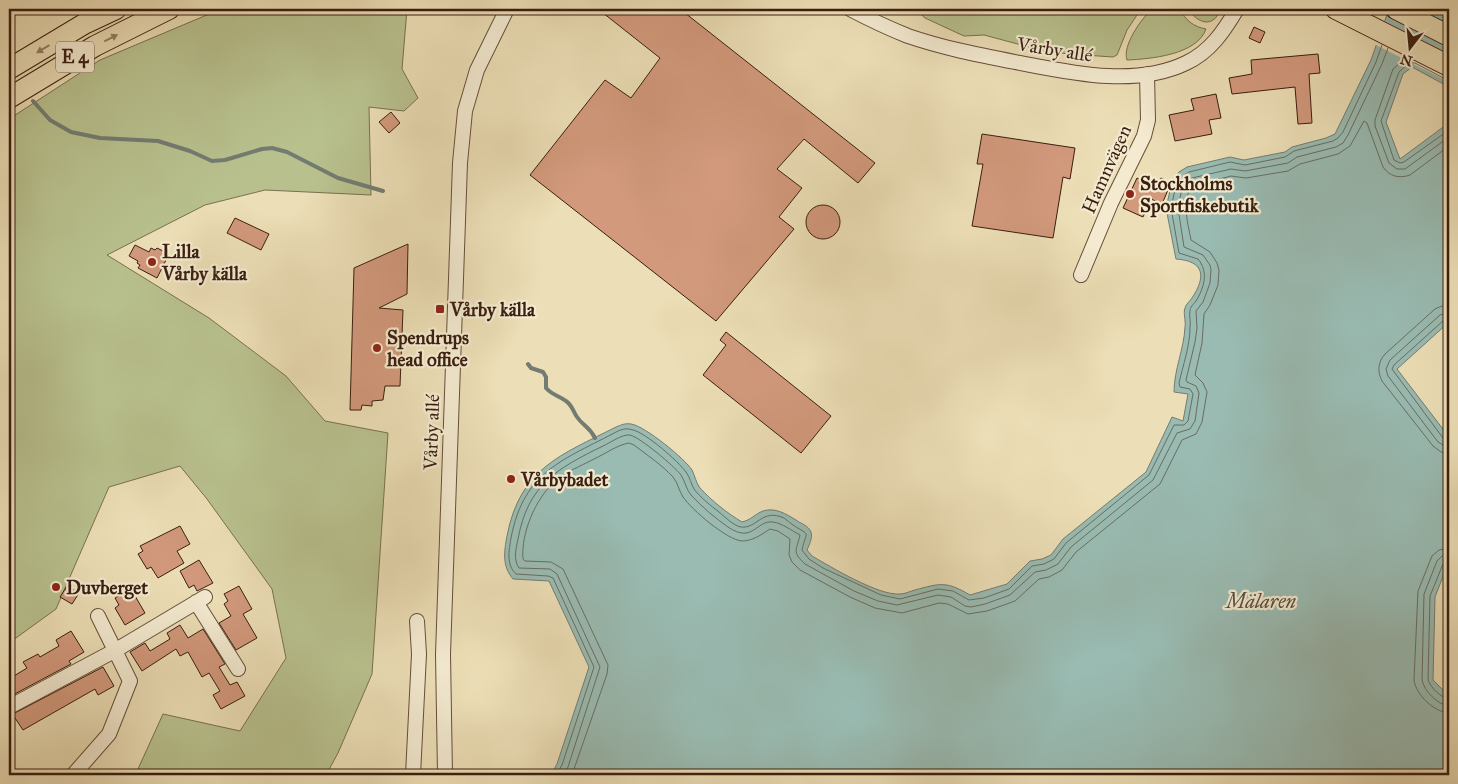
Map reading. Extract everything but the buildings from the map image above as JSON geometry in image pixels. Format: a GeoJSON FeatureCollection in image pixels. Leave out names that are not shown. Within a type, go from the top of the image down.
{"type":"FeatureCollection","features":[{"type":"Feature","properties":{"kind":"highway","name":"E 4"},"geometry":{"type":"LineString","coordinates":[[9,69],[84,24],[116,9]]}},
{"type":"Feature","properties":{"kind":"highway","name":"E 4"},"geometry":{"type":"LineString","coordinates":[[9,98],[95,46],[169,9]]}},
{"type":"Feature","properties":{"kind":"highway"},"geometry":{"type":"LineString","coordinates":[[1336,9],[1449,66]]}},
{"type":"Feature","properties":{"kind":"highway"},"geometry":{"type":"LineString","coordinates":[[1396,9],[1449,36]]}},
{"type":"Feature","properties":{"kind":"street","name":"Vårby allé"},"geometry":{"type":"LineString","coordinates":[[445,775],[443,654],[460,163],[465,111],[477,70],[506,9]]}},
{"type":"Feature","properties":{"kind":"street","name":"Vårby allé"},"geometry":{"type":"LineString","coordinates":[[850,9],[881,25],[944,47],[1047,68],[1112,75],[1146,74],[1177,67],[1202,54],[1221,34],[1237,9]]}},
{"type":"Feature","properties":{"kind":"street","name":"Hamnvägen"},"geometry":{"type":"LineString","coordinates":[[1081,275],[1111,203],[1144,136],[1148,120],[1146,74]]}},
{"type":"Feature","properties":{"kind":"street"},"geometry":{"type":"LineString","coordinates":[[9,707],[116,650],[201,600],[238,668]]}},
{"type":"Feature","properties":{"kind":"street"},"geometry":{"type":"LineString","coordinates":[[74,775],[109,734],[130,681],[98,616]]}},
{"type":"Feature","properties":{"kind":"street"},"geometry":{"type":"LineString","coordinates":[[413,775],[419,654],[417,622]]}},
{"type":"Feature","properties":{"kind":"green space"},"geometry":{"type":"Polygon","coordinates":[[[221,9],[407,9],[402,69],[418,98],[404,111],[369,107],[371,195],[265,190],[205,205],[107,255],[209,318],[286,376],[325,421],[388,433],[372,674],[338,753],[326,775],[154,775],[138,769],[163,714],[240,731],[286,658],[272,589],[207,499],[180,466],[109,487],[56,609],[9,643],[9,119],[100,60],[221,9]]]}},
{"type":"Feature","properties":{"kind":"green space"},"geometry":{"type":"Polygon","coordinates":[[[915,9],[1141,9],[1127,30],[1117,55],[1113,57],[1040,50],[984,35],[964,36],[925,18],[915,9]]]}},
{"type":"Feature","properties":{"kind":"green space"},"geometry":{"type":"Polygon","coordinates":[[[1152,9],[1180,9],[1190,22],[1206,29],[1201,38],[1183,50],[1160,57],[1127,60],[1126,54],[1130,40],[1138,26],[1152,9]]]}},
{"type":"Feature","properties":{"kind":"green space"},"geometry":{"type":"Polygon","coordinates":[[[1188,9],[1221,9],[1214,19],[1206,22],[1196,18],[1188,9]]]}},
{"type":"Feature","properties":{"kind":"water","name":"Mälaren"},"geometry":{"type":"Polygon","coordinates":[[[1389,9],[1449,9],[1449,87],[1412,67],[1403,74],[1386,122],[1400,159],[1446,125],[1449,126],[1449,322],[1397,369],[1449,437],[1449,561],[1435,597],[1433,680],[1449,696],[1449,775],[551,775],[557,764],[589,667],[549,581],[513,579],[505,564],[505,548],[513,513],[522,494],[546,466],[596,437],[625,424],[631,424],[645,430],[681,458],[692,470],[700,488],[731,515],[742,522],[767,510],[780,512],[788,516],[810,530],[811,541],[807,550],[812,556],[868,586],[900,594],[931,586],[949,585],[970,595],[1007,584],[1030,561],[1051,555],[1063,539],[1146,472],[1172,417],[1183,421],[1188,394],[1174,392],[1174,384],[1184,335],[1184,310],[1197,290],[1201,277],[1200,271],[1193,263],[1176,259],[1166,208],[1172,182],[1179,172],[1187,167],[1230,157],[1244,160],[1285,152],[1292,147],[1335,134],[1371,60],[1389,9]]]}},
{"type":"Feature","properties":{"kind":"pier"},"geometry":{"type":"Polygon","coordinates":[[[1383,20],[1449,54],[1449,82],[1374,44],[1383,20]]]}},
{"type":"Feature","properties":{"kind":"waterway"},"geometry":{"type":"LineString","coordinates":[[33,101],[50,120],[71,132],[100,138],[158,141],[190,151],[212,161],[225,160],[262,149],[272,148],[287,152],[338,178],[383,191]]}},
{"type":"Feature","properties":{"kind":"waterway"},"geometry":{"type":"LineString","coordinates":[[528,364],[531,368],[543,372],[546,377],[546,388],[571,406],[579,420],[595,438]]}},
{"type":"Feature","properties":{"kind":"place","name":"Stockholms Sportfiskebutik"},"geometry":{"type":"Point","coordinates":[1130,194]}},
{"type":"Feature","properties":{"kind":"place","name":"Lilla Vårby källa"},"geometry":{"type":"Point","coordinates":[152,262]}},
{"type":"Feature","properties":{"kind":"place","name":"Vårby källa"},"geometry":{"type":"Point","coordinates":[440,309]}},
{"type":"Feature","properties":{"kind":"place","name":"Spendrups head office"},"geometry":{"type":"Point","coordinates":[377,348]}},
{"type":"Feature","properties":{"kind":"place","name":"Vårbybadet"},"geometry":{"type":"Point","coordinates":[511,479]}},
{"type":"Feature","properties":{"kind":"place","name":"Duvberget"},"geometry":{"type":"Point","coordinates":[56,587]}}]}
